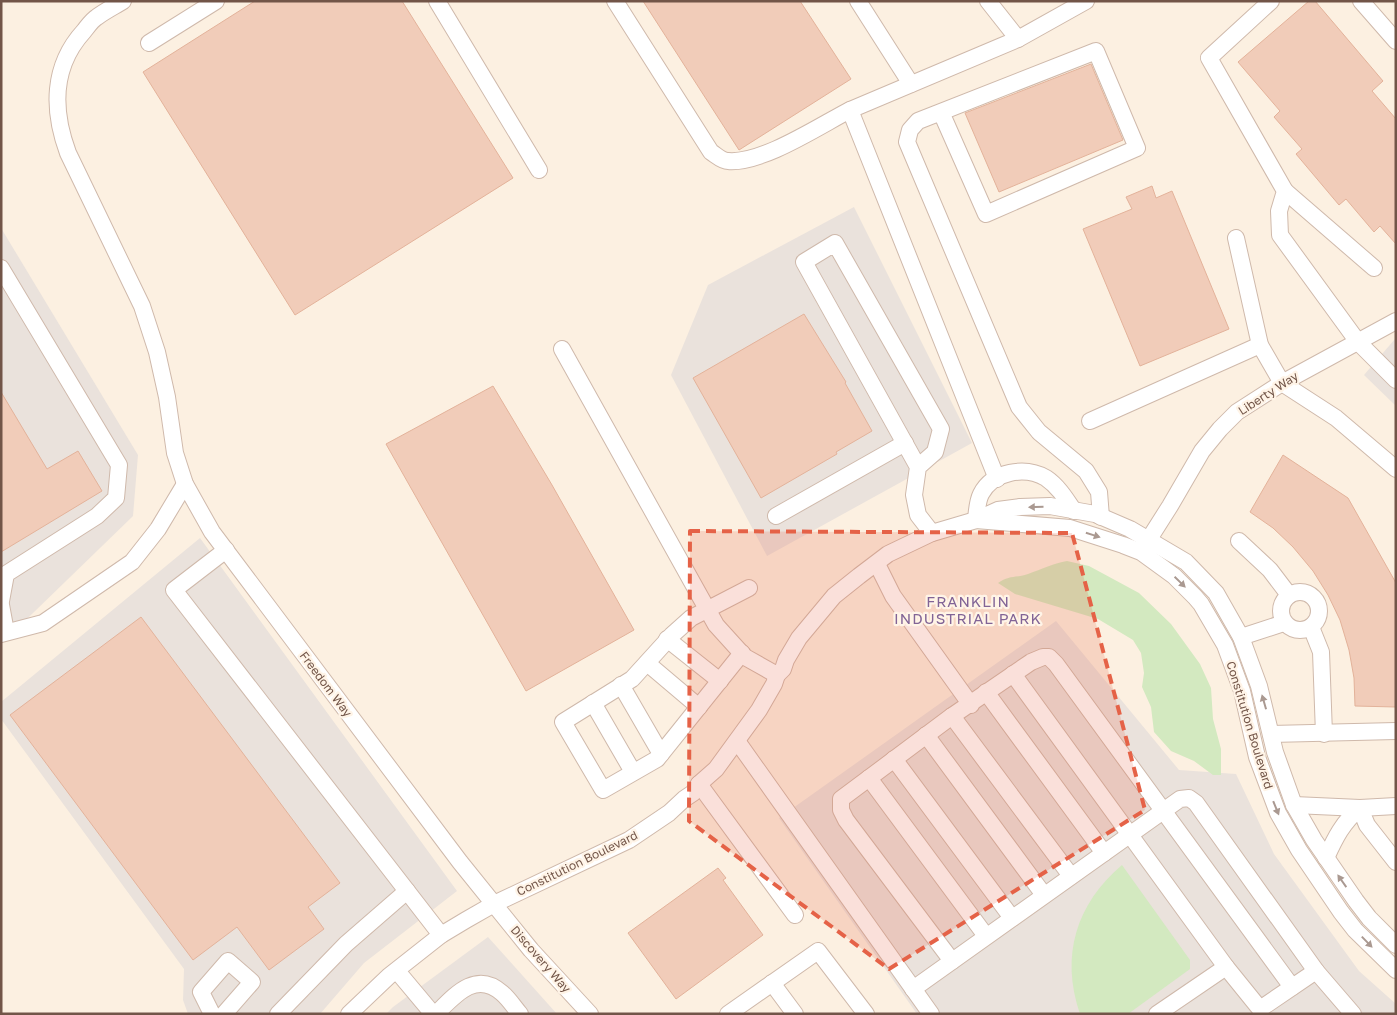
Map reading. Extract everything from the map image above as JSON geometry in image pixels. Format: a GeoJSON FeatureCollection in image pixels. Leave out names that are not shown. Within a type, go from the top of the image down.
{"type":"FeatureCollection","features":[{"type":"Feature","properties":{"kind":"street","name":"Freedom Way"},"geometry":{"type":"LineString","coordinates":[[123,1],[95,18],[67,52],[61,68],[57,113],[61,134],[68,153],[142,306],[157,352],[167,397],[175,453],[185,484],[203,517],[226,550],[425,816],[494,904]]}},
{"type":"Feature","properties":{"kind":"street"},"geometry":{"type":"LineString","coordinates":[[149,43],[216,1]]}},
{"type":"Feature","properties":{"kind":"street"},"geometry":{"type":"LineString","coordinates":[[437,1],[539,170]]}},
{"type":"Feature","properties":{"kind":"street"},"geometry":{"type":"LineString","coordinates":[[615,1],[711,152],[726,161],[749,160],[787,144],[850,110],[1018,39],[1086,1]]}},
{"type":"Feature","properties":{"kind":"street"},"geometry":{"type":"LineString","coordinates":[[858,1],[911,84]]}},
{"type":"Feature","properties":{"kind":"street"},"geometry":{"type":"LineString","coordinates":[[988,1],[1018,39]]}},
{"type":"Feature","properties":{"kind":"street"},"geometry":{"type":"LineString","coordinates":[[1271,1],[1209,58],[1285,191],[1374,268]]}},
{"type":"Feature","properties":{"kind":"street"},"geometry":{"type":"LineString","coordinates":[[1361,1],[1396,41]]}},
{"type":"Feature","properties":{"kind":"street"},"geometry":{"type":"LineString","coordinates":[[942,112],[986,214],[1137,148],[1096,51],[918,121],[910,130],[907,142],[1019,407],[1039,432],[1086,471],[1099,492],[1101,517]]}},
{"type":"Feature","properties":{"kind":"street"},"geometry":{"type":"LineString","coordinates":[[850,110],[997,479]]}},
{"type":"Feature","properties":{"kind":"street"},"geometry":{"type":"LineString","coordinates":[[1285,191],[1280,210],[1280,235],[1358,342],[1396,380]]}},
{"type":"Feature","properties":{"kind":"street"},"geometry":{"type":"LineString","coordinates":[[1236,238],[1260,345],[1282,382],[1336,418],[1396,469]]}},
{"type":"Feature","properties":{"kind":"street"},"geometry":{"type":"LineString","coordinates":[[918,467],[934,452],[941,429],[835,243],[804,262],[918,467],[914,495],[918,515],[932,533]]}},
{"type":"Feature","properties":{"kind":"street"},"geometry":{"type":"LineString","coordinates":[[1,268],[119,465],[116,498],[98,516],[6,574],[1,601]]}},
{"type":"Feature","properties":{"kind":"street","name":"Liberty Way"},"geometry":{"type":"LineString","coordinates":[[1145,545],[1202,451],[1220,428],[1237,412],[1282,382],[1396,321]]}},
{"type":"Feature","properties":{"kind":"street"},"geometry":{"type":"LineString","coordinates":[[1090,421],[1260,345]]}},
{"type":"Feature","properties":{"kind":"street"},"geometry":{"type":"LineString","coordinates":[[562,349],[716,625],[742,654],[777,676]]}},
{"type":"Feature","properties":{"kind":"street"},"geometry":{"type":"LineString","coordinates":[[776,516],[905,443]]}},
{"type":"Feature","properties":{"kind":"street"},"geometry":{"type":"LineString","coordinates":[[976,520],[977,506],[988,485],[1016,471],[1028,471],[1054,484],[1074,511]]}},
{"type":"Feature","properties":{"kind":"street"},"geometry":{"type":"LineString","coordinates":[[1,604],[4,633],[43,623],[132,562],[158,529],[185,484]]}},
{"type":"Feature","properties":{"kind":"street","name":"Constitution Boulevard"},"geometry":{"type":"LineString","coordinates":[[349,1014],[390,976],[442,936],[494,904],[629,840],[669,813],[693,793],[699,784],[716,769],[759,710],[799,638],[834,596],[888,554],[932,533],[976,520],[998,510],[1020,507],[1050,506],[1101,517],[1130,529],[1201,604],[1225,645],[1248,712],[1258,757],[1278,813],[1299,850],[1341,912],[1355,930],[1396,970]]}},
{"type":"Feature","properties":{"kind":"street","name":"Constitution Boulevard"},"geometry":{"type":"LineString","coordinates":[[976,520],[1070,528],[1145,545],[1186,562],[1209,584],[1241,637],[1259,686],[1275,752],[1294,805],[1326,858],[1369,918],[1396,945]]}},
{"type":"Feature","properties":{"kind":"street"},"geometry":{"type":"LineString","coordinates":[[1238,541],[1270,570],[1289,595]]}},
{"type":"Feature","properties":{"kind":"street"},"geometry":{"type":"LineString","coordinates":[[226,550],[174,590],[442,936]]}},
{"type":"Feature","properties":{"kind":"street"},"geometry":{"type":"LineString","coordinates":[[877,564],[892,596],[970,705]]}},
{"type":"Feature","properties":{"kind":"street"},"geometry":{"type":"LineString","coordinates":[[742,654],[657,759],[603,790],[563,722],[632,679],[668,639],[691,618],[749,588]]}},
{"type":"Feature","properties":{"kind":"street"},"geometry":{"type":"LineString","coordinates":[[1300,592],[1306,593],[1316,600],[1320,612],[1311,627],[1306,630],[1294,630],[1284,622],[1281,611],[1284,600],[1289,595],[1300,592]]}},
{"type":"Feature","properties":{"kind":"street"},"geometry":{"type":"LineString","coordinates":[[1241,637],[1284,622]]}},
{"type":"Feature","properties":{"kind":"street"},"geometry":{"type":"LineString","coordinates":[[1311,627],[1321,652],[1324,734]]}},
{"type":"Feature","properties":{"kind":"street"},"geometry":{"type":"LineString","coordinates":[[668,639],[720,681]]}},
{"type":"Feature","properties":{"kind":"street"},"geometry":{"type":"LineString","coordinates":[[952,960],[844,815],[841,810],[842,799],[986,692],[1031,662],[1043,657],[1049,657],[1292,987]]}},
{"type":"Feature","properties":{"kind":"street"},"geometry":{"type":"LineString","coordinates":[[646,662],[699,706]]}},
{"type":"Feature","properties":{"kind":"street"},"geometry":{"type":"LineString","coordinates":[[1013,674],[1226,967],[1260,1009],[1316,971]]}},
{"type":"Feature","properties":{"kind":"street"},"geometry":{"type":"LineString","coordinates":[[621,685],[661,754]]}},
{"type":"Feature","properties":{"kind":"street"},"geometry":{"type":"LineString","coordinates":[[986,692],[1104,853]]}},
{"type":"Feature","properties":{"kind":"street"},"geometry":{"type":"LineString","coordinates":[[592,704],[633,772]]}},
{"type":"Feature","properties":{"kind":"street"},"geometry":{"type":"LineString","coordinates":[[952,716],[1071,876]]}},
{"type":"Feature","properties":{"kind":"street"},"geometry":{"type":"LineString","coordinates":[[1271,734],[1396,731]]}},
{"type":"Feature","properties":{"kind":"street"},"geometry":{"type":"LineString","coordinates":[[926,735],[1044,895]]}},
{"type":"Feature","properties":{"kind":"street"},"geometry":{"type":"LineString","coordinates":[[737,741],[930,1014]]}},
{"type":"Feature","properties":{"kind":"street"},"geometry":{"type":"LineString","coordinates":[[894,759],[1012,918]]}},
{"type":"Feature","properties":{"kind":"street"},"geometry":{"type":"LineString","coordinates":[[869,778],[986,936]]}},
{"type":"Feature","properties":{"kind":"street"},"geometry":{"type":"LineString","coordinates":[[699,784],[795,915]]}},
{"type":"Feature","properties":{"kind":"street"},"geometry":{"type":"LineString","coordinates":[[913,989],[1180,799],[1188,798],[1196,803],[1316,971],[1352,1013]]}},
{"type":"Feature","properties":{"kind":"street"},"geometry":{"type":"LineString","coordinates":[[1294,805],[1360,808],[1396,806]]}},
{"type":"Feature","properties":{"kind":"street"},"geometry":{"type":"LineString","coordinates":[[1326,858],[1339,830],[1348,818],[1360,808]]}},
{"type":"Feature","properties":{"kind":"street"},"geometry":{"type":"LineString","coordinates":[[1360,808],[1366,825],[1396,862]]}},
{"type":"Feature","properties":{"kind":"street"},"geometry":{"type":"LineString","coordinates":[[278,1014],[346,944],[407,891]]}},
{"type":"Feature","properties":{"kind":"street","name":"Discovery Way"},"geometry":{"type":"LineString","coordinates":[[494,904],[531,950],[590,1014]]}},
{"type":"Feature","properties":{"kind":"street"},"geometry":{"type":"LineString","coordinates":[[728,1014],[818,951],[866,1014]]}},
{"type":"Feature","properties":{"kind":"street"},"geometry":{"type":"LineString","coordinates":[[212,1014],[201,992],[228,961],[252,982],[224,1014]]}},
{"type":"Feature","properties":{"kind":"street"},"geometry":{"type":"LineString","coordinates":[[1157,1014],[1226,967]]}},
{"type":"Feature","properties":{"kind":"street"},"geometry":{"type":"LineString","coordinates":[[397,972],[435,1014],[454,995],[471,984],[486,983],[502,992],[520,1014]]}},
{"type":"Feature","properties":{"kind":"street"},"geometry":{"type":"LineString","coordinates":[[772,983],[795,1014]]}},
{"type":"Feature","properties":{"kind":"highlighted area"},"geometry":{"type":"Polygon","coordinates":[[[690,531],[1072,533],[1145,810],[889,969],[689,821],[690,531]]]}},
{"type":"Feature","properties":{"kind":"shaded area"},"geometry":{"type":"Polygon","coordinates":[[[854,207],[972,443],[767,556],[671,375],[708,285],[854,207]]]}},
{"type":"Feature","properties":{"kind":"shaded area"},"geometry":{"type":"Polygon","coordinates":[[[1,228],[138,455],[133,516],[1,644],[1,228]]]}},
{"type":"Feature","properties":{"kind":"shaded area"},"geometry":{"type":"Polygon","coordinates":[[[1396,339],[1396,406],[1364,375],[1396,339]]]}},
{"type":"Feature","properties":{"kind":"shaded area"},"geometry":{"type":"Polygon","coordinates":[[[200,538],[457,891],[364,963],[320,1014],[188,1014],[183,1000],[184,969],[1,719],[1,702],[200,538]]]}},
{"type":"Feature","properties":{"kind":"shaded area"},"geometry":{"type":"Polygon","coordinates":[[[1056,621],[1179,770],[1236,774],[1274,854],[1359,971],[1396,1004],[1396,1014],[917,1014],[779,818],[1056,621]]]}},
{"type":"Feature","properties":{"kind":"shaded area"},"geometry":{"type":"Polygon","coordinates":[[[488,937],[557,1014],[386,1014],[393,1007],[488,937]]]}},
{"type":"Feature","properties":{"kind":"green space"},"geometry":{"type":"Polygon","coordinates":[[[1067,561],[1089,566],[1139,593],[1171,624],[1200,664],[1211,688],[1213,719],[1221,749],[1221,775],[1213,775],[1194,761],[1171,751],[1154,732],[1151,707],[1142,687],[1144,673],[1141,653],[1133,640],[1098,619],[1015,594],[998,583],[1067,561]]]}},
{"type":"Feature","properties":{"kind":"green space"},"geometry":{"type":"Polygon","coordinates":[[[1122,865],[1190,960],[1190,969],[1128,1014],[1080,1014],[1074,993],[1072,972],[1072,952],[1076,932],[1083,914],[1093,897],[1106,880],[1122,865]]]}},
{"type":"Feature","properties":{"kind":"building"},"geometry":{"type":"Polygon","coordinates":[[[255,1],[402,1],[513,178],[295,315],[143,72],[255,1]]]}},
{"type":"Feature","properties":{"kind":"building"},"geometry":{"type":"Polygon","coordinates":[[[643,1],[800,1],[851,79],[739,150],[643,1]]]}},
{"type":"Feature","properties":{"kind":"building"},"geometry":{"type":"Polygon","coordinates":[[[1309,1],[1315,1],[1383,81],[1372,91],[1396,119],[1396,244],[1380,226],[1374,232],[1346,199],[1339,205],[1296,154],[1302,149],[1274,117],[1280,111],[1238,62],[1309,1]]]}},
{"type":"Feature","properties":{"kind":"building"},"geometry":{"type":"Polygon","coordinates":[[[1091,64],[1123,140],[999,192],[965,113],[1091,64]]]}},
{"type":"Feature","properties":{"kind":"building"},"geometry":{"type":"Polygon","coordinates":[[[1152,186],[1156,198],[1172,191],[1229,329],[1140,366],[1083,229],[1132,209],[1126,197],[1152,186]]]}},
{"type":"Feature","properties":{"kind":"building"},"geometry":{"type":"Polygon","coordinates":[[[804,314],[846,382],[872,431],[836,452],[837,454],[761,498],[693,378],[804,314]]]}},
{"type":"Feature","properties":{"kind":"building"},"geometry":{"type":"Polygon","coordinates":[[[493,386],[552,485],[634,630],[526,691],[386,444],[493,386]]]}},
{"type":"Feature","properties":{"kind":"building"},"geometry":{"type":"Polygon","coordinates":[[[1,392],[47,469],[78,451],[102,491],[1,552],[1,392]]]}},
{"type":"Feature","properties":{"kind":"building"},"geometry":{"type":"Polygon","coordinates":[[[1283,455],[1348,498],[1396,583],[1396,707],[1355,706],[1354,678],[1349,650],[1340,620],[1328,595],[1313,571],[1293,547],[1273,528],[1250,512],[1283,455]]]}},
{"type":"Feature","properties":{"kind":"building"},"geometry":{"type":"Polygon","coordinates":[[[141,617],[340,883],[308,907],[324,929],[269,970],[237,927],[193,960],[10,715],[141,617]]]}},
{"type":"Feature","properties":{"kind":"building"},"geometry":{"type":"Polygon","coordinates":[[[718,868],[726,878],[723,880],[763,935],[676,999],[628,933],[718,868]]]}},
{"type":"Feature","properties":{"kind":"district","name":"FRANKLIN INDUSTRIAL PARK"},"geometry":{"type":"Point","coordinates":[968,610]}}]}
